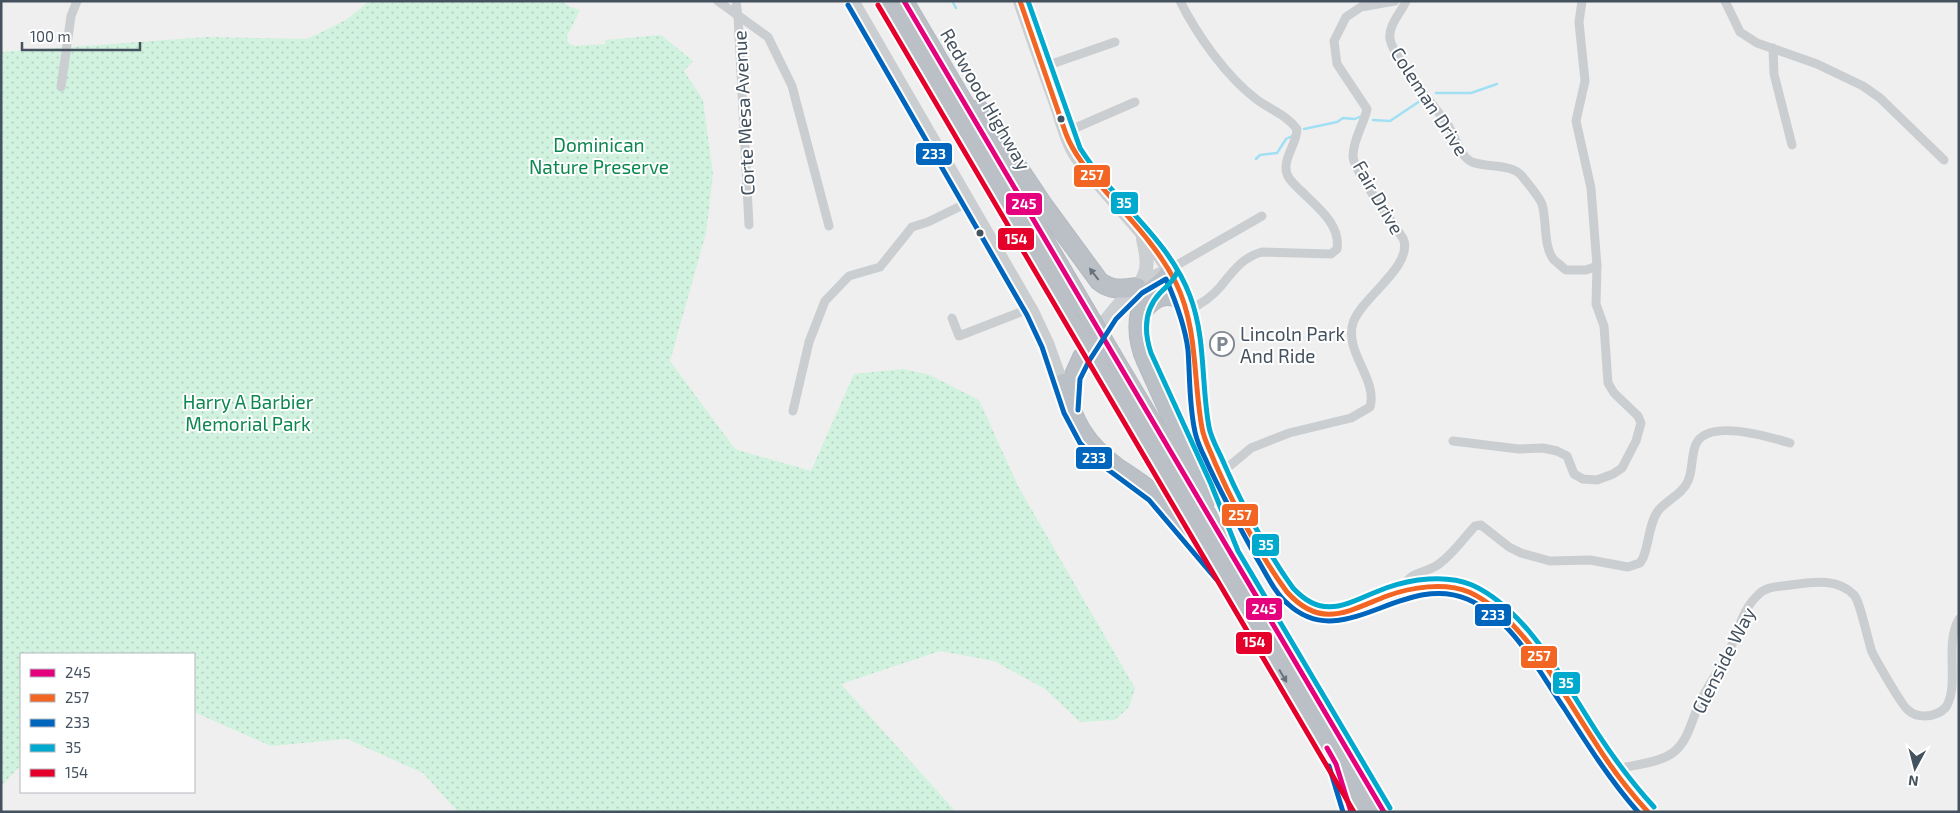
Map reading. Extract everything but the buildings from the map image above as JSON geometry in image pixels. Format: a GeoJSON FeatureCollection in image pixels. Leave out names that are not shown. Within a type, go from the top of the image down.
{"type":"FeatureCollection","features":[{"type":"Feature","properties":{"kind":"highway","name":"Redwood Highway"},"geometry":{"type":"LineString","coordinates":[[884,1],[1363,812]]}},
{"type":"Feature","properties":{"kind":"highway","name":"Redwood Highway"},"geometry":{"type":"LineString","coordinates":[[904,1],[1384,812]]}},
{"type":"Feature","properties":{"kind":"highway"},"geometry":{"type":"LineString","coordinates":[[933,51],[989,122],[1044,206],[1097,278],[1113,289],[1137,287]]}},
{"type":"Feature","properties":{"kind":"highway"},"geometry":{"type":"LineString","coordinates":[[1170,270],[1166,278],[1148,295],[1140,316],[1138,333],[1144,356],[1204,487],[1231,554]]}},
{"type":"Feature","properties":{"kind":"highway"},"geometry":{"type":"LineString","coordinates":[[1140,316],[1150,303],[1159,297],[1175,297],[1185,307]]}},
{"type":"Feature","properties":{"kind":"highway"},"geometry":{"type":"LineString","coordinates":[[1071,410],[1073,377],[1082,357]]}},
{"type":"Feature","properties":{"kind":"highway"},"geometry":{"type":"LineString","coordinates":[[1062,383],[1082,434],[1094,448],[1154,494],[1222,574]]}},
{"type":"Feature","properties":{"kind":"highway"},"geometry":{"type":"LineString","coordinates":[[1336,764],[1351,812]]}},
{"type":"Feature","properties":{"kind":"main road"},"geometry":{"type":"LineString","coordinates":[[1020,1],[1075,156],[1170,270],[1185,307],[1194,347],[1197,398],[1203,433],[1220,474],[1240,514],[1283,586],[1295,601],[1314,612],[1335,615],[1356,611],[1380,599],[1404,591],[1427,588],[1451,588],[1468,592],[1483,600],[1520,633],[1537,655],[1614,770],[1648,812]]}},
{"type":"Feature","properties":{"kind":"main road"},"geometry":{"type":"LineString","coordinates":[[1082,357],[1112,310],[1137,287],[1144,276],[1148,266],[1141,233]]}},
{"type":"Feature","properties":{"kind":"main road"},"geometry":{"type":"LineString","coordinates":[[1137,287],[1170,270]]}},
{"type":"Feature","properties":{"kind":"street"},"geometry":{"type":"LineString","coordinates":[[61,87],[71,16],[77,1]]}},
{"type":"Feature","properties":{"kind":"street"},"geometry":{"type":"LineString","coordinates":[[718,1],[768,37],[792,86],[829,226]]}},
{"type":"Feature","properties":{"kind":"street","name":"Corte Mesa Avenue"},"geometry":{"type":"LineString","coordinates":[[736,1],[748,225]]}},
{"type":"Feature","properties":{"kind":"street"},"geometry":{"type":"LineString","coordinates":[[854,1],[1032,308],[1049,344],[1062,383]]}},
{"type":"Feature","properties":{"kind":"street"},"geometry":{"type":"LineString","coordinates":[[1180,1],[1212,51],[1231,75],[1256,99],[1283,116],[1297,129],[1287,165],[1287,174],[1292,182],[1322,212],[1339,239],[1337,250],[1331,254],[1262,252],[1254,254],[1232,271],[1208,299],[1185,307]]}},
{"type":"Feature","properties":{"kind":"street","name":"Fair Drive"},"geometry":{"type":"LineString","coordinates":[[1220,474],[1251,448],[1289,433],[1351,418],[1370,406],[1373,397],[1352,341],[1352,325],[1359,310],[1391,275],[1402,259],[1404,241],[1360,173],[1353,157],[1357,136],[1366,117],[1367,108],[1337,64],[1334,42],[1346,17],[1361,6],[1395,1]]}},
{"type":"Feature","properties":{"kind":"street","name":"Coleman Drive"},"geometry":{"type":"LineString","coordinates":[[1406,1],[1393,24],[1390,38],[1399,58],[1455,134],[1461,152],[1470,161],[1509,169],[1520,174],[1542,204],[1547,239],[1553,258],[1566,270],[1586,270],[1597,266]]}},
{"type":"Feature","properties":{"kind":"street"},"geometry":{"type":"LineString","coordinates":[[1453,441],[1519,449],[1543,448],[1557,450],[1567,456],[1574,474],[1590,480],[1607,477],[1622,468],[1636,441],[1641,422],[1638,416],[1614,393],[1608,383],[1604,326],[1596,304],[1597,266],[1591,188],[1576,121],[1585,81],[1579,22],[1582,1]]}},
{"type":"Feature","properties":{"kind":"street"},"geometry":{"type":"LineString","coordinates":[[1725,1],[1740,32],[1757,43],[1817,64],[1863,86],[1880,98],[1944,160]]}},
{"type":"Feature","properties":{"kind":"street"},"geometry":{"type":"LineString","coordinates":[[1043,67],[1115,42]]}},
{"type":"Feature","properties":{"kind":"street"},"geometry":{"type":"LineString","coordinates":[[1773,48],[1776,84],[1792,145]]}},
{"type":"Feature","properties":{"kind":"street"},"geometry":{"type":"LineString","coordinates":[[1066,132],[1135,102]]}},
{"type":"Feature","properties":{"kind":"street"},"geometry":{"type":"LineString","coordinates":[[793,411],[809,342],[825,301],[849,276],[880,267],[912,227],[928,222],[969,202]]}},
{"type":"Feature","properties":{"kind":"street"},"geometry":{"type":"LineString","coordinates":[[1170,270],[1262,216]]}},
{"type":"Feature","properties":{"kind":"street"},"geometry":{"type":"LineString","coordinates":[[952,318],[959,336],[1032,308]]}},
{"type":"Feature","properties":{"kind":"street"},"geometry":{"type":"LineString","coordinates":[[1049,344],[1066,363],[1074,364],[1082,357]]}},
{"type":"Feature","properties":{"kind":"street"},"geometry":{"type":"LineString","coordinates":[[1404,591],[1405,581],[1408,578],[1427,572],[1450,556],[1475,526],[1481,525],[1509,547],[1521,553],[1550,561],[1590,560],[1620,566],[1634,566],[1640,563],[1643,558],[1657,512],[1684,488],[1688,481],[1696,444],[1702,436],[1721,430],[1790,443]]}},
{"type":"Feature","properties":{"kind":"street","name":"Glenside Way"},"geometry":{"type":"LineString","coordinates":[[1614,770],[1667,757],[1685,740],[1710,681],[1727,655],[1746,611],[1762,591],[1772,587],[1825,582],[1842,586],[1855,595],[1873,653],[1907,710],[1917,716],[1929,716],[1938,713],[1945,708],[1951,698],[1953,686],[1953,637],[1959,619]]}},
{"type":"Feature","properties":{"kind":"green space","name":"Harry A Barbier Memorial Park"},"geometry":{"type":"Polygon","coordinates":[[[369,1],[563,1],[568,6],[580,10],[567,36],[568,43],[574,46],[605,44],[605,40],[661,35],[693,61],[684,71],[703,100],[713,175],[706,233],[670,361],[735,449],[811,471],[854,374],[903,369],[930,375],[979,400],[1019,488],[1135,688],[1129,707],[1115,720],[1080,722],[1045,689],[994,661],[940,651],[841,684],[956,812],[458,812],[423,773],[347,739],[271,746],[195,712],[195,653],[20,653],[20,766],[1,786],[1,52],[207,37],[307,39],[346,20],[369,1]]]}},
{"type":"Feature","properties":{"kind":"waterway"},"geometry":{"type":"LineString","coordinates":[[952,1],[956,8]]}},
{"type":"Feature","properties":{"kind":"waterway"},"geometry":{"type":"LineString","coordinates":[[1436,93],[1471,93],[1497,84]]}},
{"type":"Feature","properties":{"kind":"waterway"},"geometry":{"type":"LineString","coordinates":[[1373,120],[1390,121],[1423,99]]}},
{"type":"Feature","properties":{"kind":"waterway"},"geometry":{"type":"LineString","coordinates":[[1304,129],[1337,122],[1343,118],[1355,119],[1359,117]]}},
{"type":"Feature","properties":{"kind":"waterway"},"geometry":{"type":"LineString","coordinates":[[1256,159],[1260,155],[1277,153],[1286,139],[1292,136]]}},
{"type":"Feature","properties":{"kind":"transit line","name":"245"},"geometry":{"type":"LineString","coordinates":[[904,1],[1384,812]]}},
{"type":"Feature","properties":{"kind":"transit line","name":"257"},"geometry":{"type":"LineString","coordinates":[[1020,1],[1066,134],[1074,150],[1089,172],[1153,247],[1176,283],[1183,300],[1192,336],[1199,410],[1204,437],[1239,513],[1267,563],[1287,592],[1299,604],[1311,611],[1323,614],[1347,611],[1396,593],[1417,588],[1439,586],[1469,592],[1488,603],[1506,618],[1539,657],[1599,749],[1648,812]]}},
{"type":"Feature","properties":{"kind":"transit line","name":"35"},"geometry":{"type":"LineString","coordinates":[[1028,1],[1080,148],[1093,167],[1168,255],[1190,296],[1199,328],[1211,435],[1254,525],[1293,588],[1305,599],[1316,605],[1327,607],[1349,603],[1396,585],[1429,579],[1462,582],[1472,585],[1492,597],[1511,612],[1544,650],[1611,753],[1654,807]]}},
{"type":"Feature","properties":{"kind":"transit line","name":"233"},"geometry":{"type":"LineString","coordinates":[[848,5],[1027,315],[1042,347],[1064,413],[1080,443],[1099,463],[1149,500],[1216,579]]}},
{"type":"Feature","properties":{"kind":"transit line","name":"154"},"geometry":{"type":"LineString","coordinates":[[878,5],[1354,812]]}},
{"type":"Feature","properties":{"kind":"transit line","name":"35"},"geometry":{"type":"LineString","coordinates":[[1177,272],[1172,281],[1155,300],[1148,314],[1147,337],[1151,353],[1211,484],[1238,551],[1390,808]]}},
{"type":"Feature","properties":{"kind":"transit line","name":"233"},"geometry":{"type":"LineString","coordinates":[[1078,410],[1080,379],[1089,361],[1116,319],[1142,293],[1166,279],[1180,314],[1187,341],[1192,412],[1198,442],[1236,520],[1278,594],[1288,604],[1309,617],[1330,621],[1352,618],[1419,596],[1443,594],[1467,599],[1483,608],[1511,632],[1523,646],[1599,762],[1638,812]]}},
{"type":"Feature","properties":{"kind":"transit line","name":"245"},"geometry":{"type":"LineString","coordinates":[[1327,748],[1336,764],[1351,812]]}},
{"type":"Feature","properties":{"kind":"transit line","name":"233"},"geometry":{"type":"LineString","coordinates":[[1329,766],[1343,812]]}},
{"type":"Feature","properties":{"kind":"place","name":"Lincoln Park And Ride"},"geometry":{"type":"Point","coordinates":[1222,344]}},
{"type":"Feature","properties":{"kind":"park label","name":"Dominican Nature Preserve"},"geometry":{"type":"Point","coordinates":[599,155]}}]}
